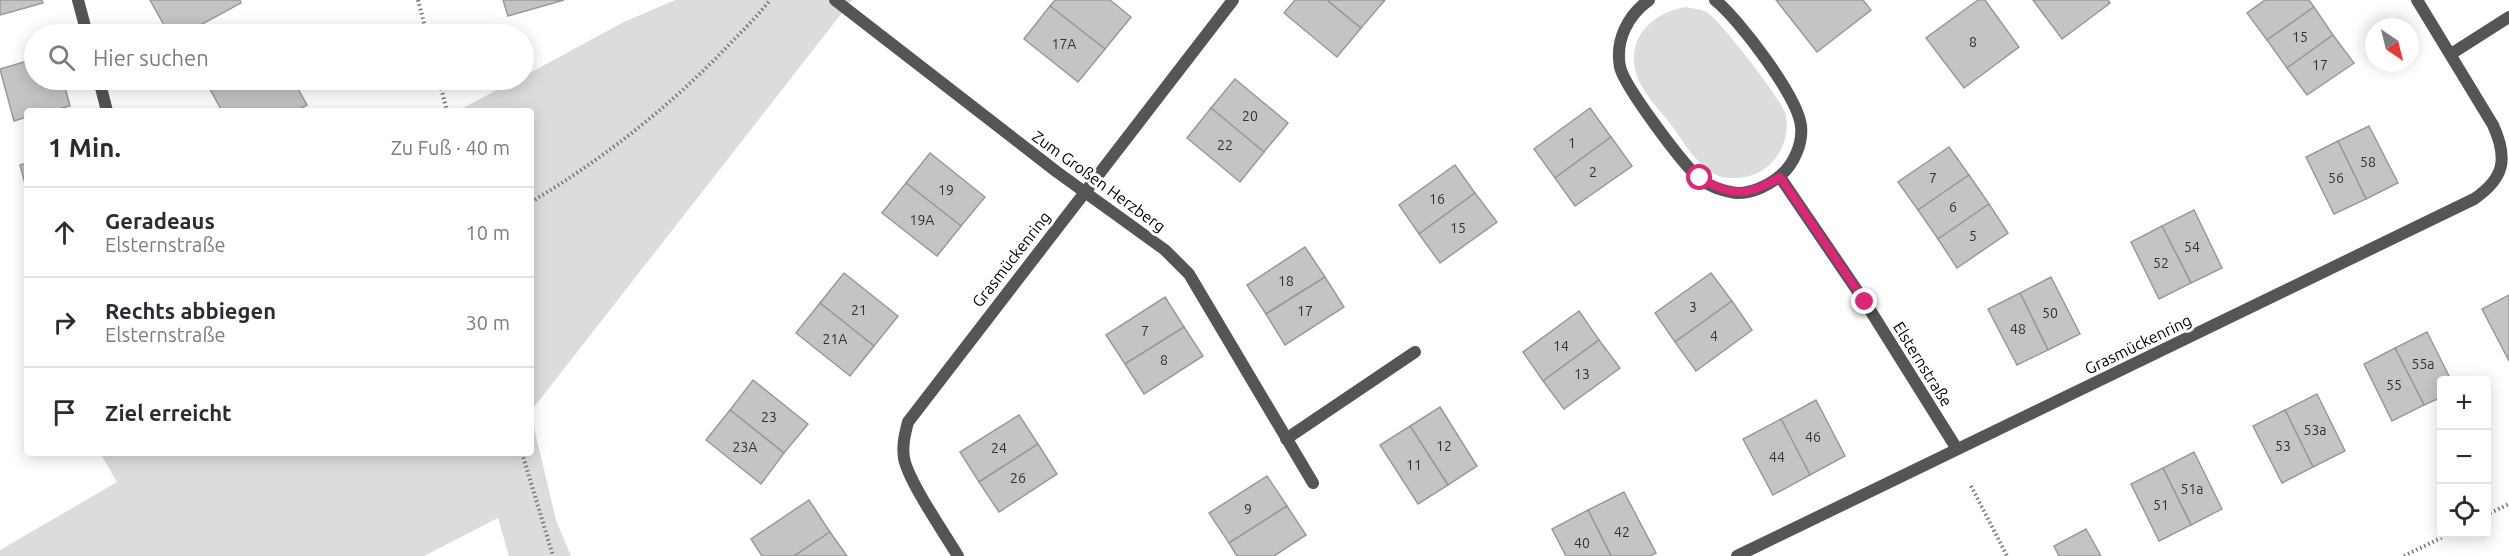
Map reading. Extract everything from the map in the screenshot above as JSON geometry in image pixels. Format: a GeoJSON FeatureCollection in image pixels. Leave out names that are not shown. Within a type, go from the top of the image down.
{"type":"FeatureCollection","features":[{"type":"Feature","properties":{"kind":"street"},"geometry":{"type":"LineString","coordinates":[[78,0],[84,24]]}},
{"type":"Feature","properties":{"kind":"street","name":"Zum Großen Herzberg"},"geometry":{"type":"LineString","coordinates":[[835,0],[1084,192],[1165,250],[1189,274],[1313,483]]}},
{"type":"Feature","properties":{"kind":"street","name":"Grasmückenring"},"geometry":{"type":"LineString","coordinates":[[958,556],[904,460],[903,440],[908,422],[1233,0]]}},
{"type":"Feature","properties":{"kind":"street"},"geometry":{"type":"LineString","coordinates":[[1646,1],[1636,10],[1625,27],[1619,46],[1620,67],[1628,86],[1686,164],[1700,178],[1717,188],[1738,193],[1757,190],[1780,177],[1791,165],[1799,147],[1802,127],[1797,110],[1786,89],[1729,11],[1715,0]]}},
{"type":"Feature","properties":{"kind":"street","name":"Grasmückenring"},"geometry":{"type":"LineString","coordinates":[[1737,556],[2474,199],[2488,190],[2506,161],[2501,142],[2417,0]]}},
{"type":"Feature","properties":{"kind":"street"},"geometry":{"type":"LineString","coordinates":[[2451,54],[2509,17]]}},
{"type":"Feature","properties":{"kind":"street"},"geometry":{"type":"LineString","coordinates":[[102,90],[106,108]]}},
{"type":"Feature","properties":{"kind":"street","name":"Elsternstraße"},"geometry":{"type":"LineString","coordinates":[[1780,177],[1865,302],[1958,449]]}},
{"type":"Feature","properties":{"kind":"street"},"geometry":{"type":"LineString","coordinates":[[1286,440],[1415,352]]}},
{"type":"Feature","properties":{"kind":"path"},"geometry":{"type":"LineString","coordinates":[[418,0],[424,24]]}},
{"type":"Feature","properties":{"kind":"path"},"geometry":{"type":"LineString","coordinates":[[534,200],[567,180],[652,117],[710,64],[770,0]]}},
{"type":"Feature","properties":{"kind":"path"},"geometry":{"type":"LineString","coordinates":[[442,90],[446,108]]}},
{"type":"Feature","properties":{"kind":"path"},"geometry":{"type":"LineString","coordinates":[[523,456],[553,556]]}},
{"type":"Feature","properties":{"kind":"path"},"geometry":{"type":"LineString","coordinates":[[1971,486],[2007,556]]}},
{"type":"Feature","properties":{"kind":"path"},"geometry":{"type":"LineString","coordinates":[[2491,513],[2509,504]]}},
{"type":"Feature","properties":{"kind":"path"},"geometry":{"type":"LineString","coordinates":[[2404,556],[2441,538]]}},
{"type":"Feature","properties":{"kind":"shaded area"},"geometry":{"type":"Polygon","coordinates":[[[675,0],[852,0],[534,407],[534,108],[463,108],[497,90],[534,90],[534,71],[624,22],[675,0]]]}},
{"type":"Feature","properties":{"kind":"shaded area"},"geometry":{"type":"Polygon","coordinates":[[[1686,7],[1706,12],[1715,19],[1763,79],[1786,115],[1786,136],[1783,145],[1772,162],[1756,174],[1728,178],[1719,176],[1705,167],[1694,157],[1637,77],[1634,56],[1640,35],[1664,14],[1686,7]]]}},
{"type":"Feature","properties":{"kind":"shaded area"},"geometry":{"type":"Polygon","coordinates":[[[534,428],[556,520],[571,556],[509,556],[498,518],[424,556],[0,556],[0,550],[117,482],[102,456],[534,456],[534,428]]]}},
{"type":"Feature","properties":{"kind":"building"},"geometry":{"type":"Polygon","coordinates":[[[0,0],[42,0],[43,3],[0,15],[0,0]]]}},
{"type":"Feature","properties":{"kind":"building"},"geometry":{"type":"Polygon","coordinates":[[[150,0],[240,0],[241,3],[202,24],[163,24],[150,0]]]}},
{"type":"Feature","properties":{"kind":"building"},"geometry":{"type":"Polygon","coordinates":[[[503,0],[564,0],[508,16],[503,0]]]}},
{"type":"Feature","properties":{"kind":"building"},"geometry":{"type":"Polygon","coordinates":[[[1055,0],[1110,0],[1131,17],[1105,49],[1050,6],[1055,0]]]}},
{"type":"Feature","properties":{"kind":"building"},"geometry":{"type":"Polygon","coordinates":[[[1295,0],[1327,0],[1361,28],[1337,57],[1284,13],[1295,0]]]}},
{"type":"Feature","properties":{"kind":"building"},"geometry":{"type":"Polygon","coordinates":[[[1327,0],[1385,0],[1361,28],[1327,0]]]}},
{"type":"Feature","properties":{"kind":"building"},"geometry":{"type":"Polygon","coordinates":[[[1776,0],[1863,0],[1871,10],[1817,52],[1776,0]]]}},
{"type":"Feature","properties":{"kind":"building"},"geometry":{"type":"Polygon","coordinates":[[[1978,0],[1985,0],[2019,47],[1964,88],[1926,38],[1978,0]]]}},
{"type":"Feature","properties":{"kind":"building"},"geometry":{"type":"Polygon","coordinates":[[[2033,0],[2108,0],[2110,3],[2062,39],[2033,0]]]}},
{"type":"Feature","properties":{"kind":"building"},"geometry":{"type":"Polygon","coordinates":[[[2265,0],[2309,0],[2314,7],[2267,40],[2247,13],[2265,0]]]}},
{"type":"Feature","properties":{"kind":"building"},"geometry":{"type":"Polygon","coordinates":[[[1050,6],[1105,49],[1078,82],[1024,39],[1050,6]]]}},
{"type":"Feature","properties":{"kind":"building"},"geometry":{"type":"Polygon","coordinates":[[[2314,7],[2333,35],[2287,68],[2267,40],[2314,7]]]}},
{"type":"Feature","properties":{"kind":"building"},"geometry":{"type":"Polygon","coordinates":[[[2333,35],[2354,63],[2307,95],[2287,68],[2333,35]]]}},
{"type":"Feature","properties":{"kind":"building"},"geometry":{"type":"Polygon","coordinates":[[[24,62],[24,90],[66,90],[70,106],[24,108],[24,118],[14,121],[0,69],[24,62]]]}},
{"type":"Feature","properties":{"kind":"building"},"geometry":{"type":"Polygon","coordinates":[[[1235,79],[1288,123],[1264,152],[1211,108],[1235,79]]]}},
{"type":"Feature","properties":{"kind":"building"},"geometry":{"type":"Polygon","coordinates":[[[210,90],[299,90],[307,105],[302,108],[220,108],[210,90]]]}},
{"type":"Feature","properties":{"kind":"building"},"geometry":{"type":"Polygon","coordinates":[[[1211,108],[1264,152],[1240,182],[1187,138],[1211,108]]]}},
{"type":"Feature","properties":{"kind":"building"},"geometry":{"type":"Polygon","coordinates":[[[1590,108],[1611,137],[1555,178],[1534,149],[1590,108]]]}},
{"type":"Feature","properties":{"kind":"building"},"geometry":{"type":"Polygon","coordinates":[[[2369,126],[2398,183],[2366,199],[2338,141],[2369,126]]]}},
{"type":"Feature","properties":{"kind":"building"},"geometry":{"type":"Polygon","coordinates":[[[1611,137],[1632,166],[1575,206],[1555,178],[1611,137]]]}},
{"type":"Feature","properties":{"kind":"building"},"geometry":{"type":"Polygon","coordinates":[[[2338,141],[2366,199],[2334,214],[2306,157],[2338,141]]]}},
{"type":"Feature","properties":{"kind":"building"},"geometry":{"type":"Polygon","coordinates":[[[1949,147],[1969,175],[1918,210],[1898,182],[1949,147]]]}},
{"type":"Feature","properties":{"kind":"building"},"geometry":{"type":"Polygon","coordinates":[[[930,153],[985,197],[961,226],[906,183],[930,153]]]}},
{"type":"Feature","properties":{"kind":"building"},"geometry":{"type":"Polygon","coordinates":[[[24,164],[24,180],[20,165],[24,164]]]}},
{"type":"Feature","properties":{"kind":"building"},"geometry":{"type":"Polygon","coordinates":[[[1455,165],[1475,193],[1419,234],[1399,205],[1455,165]]]}},
{"type":"Feature","properties":{"kind":"building"},"geometry":{"type":"Polygon","coordinates":[[[1969,175],[1989,204],[1938,239],[1918,210],[1969,175]]]}},
{"type":"Feature","properties":{"kind":"building"},"geometry":{"type":"Polygon","coordinates":[[[906,183],[961,226],[937,256],[882,213],[906,183]]]}},
{"type":"Feature","properties":{"kind":"building"},"geometry":{"type":"Polygon","coordinates":[[[1475,193],[1497,222],[1440,263],[1419,234],[1475,193]]]}},
{"type":"Feature","properties":{"kind":"building"},"geometry":{"type":"Polygon","coordinates":[[[1989,204],[2008,233],[1957,268],[1938,239],[1989,204]]]}},
{"type":"Feature","properties":{"kind":"building"},"geometry":{"type":"Polygon","coordinates":[[[2194,210],[2222,268],[2191,283],[2162,226],[2194,210]]]}},
{"type":"Feature","properties":{"kind":"building"},"geometry":{"type":"Polygon","coordinates":[[[2162,226],[2191,283],[2159,299],[2131,242],[2162,226]]]}},
{"type":"Feature","properties":{"kind":"building"},"geometry":{"type":"Polygon","coordinates":[[[1305,247],[1325,277],[1266,314],[1247,285],[1305,247]]]}},
{"type":"Feature","properties":{"kind":"building"},"geometry":{"type":"Polygon","coordinates":[[[844,273],[898,316],[874,346],[820,303],[844,273]]]}},
{"type":"Feature","properties":{"kind":"building"},"geometry":{"type":"Polygon","coordinates":[[[1711,273],[1732,301],[1675,342],[1655,313],[1711,273]]]}},
{"type":"Feature","properties":{"kind":"building"},"geometry":{"type":"Polygon","coordinates":[[[1325,277],[1344,307],[1285,345],[1266,314],[1325,277]]]}},
{"type":"Feature","properties":{"kind":"building"},"geometry":{"type":"Polygon","coordinates":[[[2051,277],[2080,334],[2048,350],[2020,293],[2051,277]]]}},
{"type":"Feature","properties":{"kind":"building"},"geometry":{"type":"Polygon","coordinates":[[[2020,293],[2048,350],[2017,365],[1988,309],[2020,293]]]}},
{"type":"Feature","properties":{"kind":"building"},"geometry":{"type":"Polygon","coordinates":[[[2509,295],[2509,361],[2482,309],[2509,295]]]}},
{"type":"Feature","properties":{"kind":"building"},"geometry":{"type":"Polygon","coordinates":[[[1165,297],[1184,327],[1125,364],[1106,335],[1165,297]]]}},
{"type":"Feature","properties":{"kind":"building"},"geometry":{"type":"Polygon","coordinates":[[[1732,301],[1752,330],[1696,371],[1675,342],[1732,301]]]}},
{"type":"Feature","properties":{"kind":"building"},"geometry":{"type":"Polygon","coordinates":[[[820,303],[874,346],[850,376],[796,333],[820,303]]]}},
{"type":"Feature","properties":{"kind":"building"},"geometry":{"type":"Polygon","coordinates":[[[1579,311],[1599,340],[1543,381],[1523,352],[1579,311]]]}},
{"type":"Feature","properties":{"kind":"building"},"geometry":{"type":"Polygon","coordinates":[[[1184,327],[1203,356],[1144,394],[1125,364],[1184,327]]]}},
{"type":"Feature","properties":{"kind":"building"},"geometry":{"type":"Polygon","coordinates":[[[2427,332],[2449,376],[2437,376],[2437,399],[2424,405],[2395,348],[2427,332]]]}},
{"type":"Feature","properties":{"kind":"building"},"geometry":{"type":"Polygon","coordinates":[[[1599,340],[1620,368],[1564,409],[1543,381],[1599,340]]]}},
{"type":"Feature","properties":{"kind":"building"},"geometry":{"type":"Polygon","coordinates":[[[2395,348],[2424,405],[2392,421],[2364,364],[2395,348]]]}},
{"type":"Feature","properties":{"kind":"building"},"geometry":{"type":"Polygon","coordinates":[[[753,380],[808,424],[784,453],[730,410],[753,380]]]}},
{"type":"Feature","properties":{"kind":"building"},"geometry":{"type":"Polygon","coordinates":[[[2317,394],[2345,451],[2313,467],[2285,410],[2317,394]]]}},
{"type":"Feature","properties":{"kind":"building"},"geometry":{"type":"Polygon","coordinates":[[[1816,400],[1845,456],[1810,475],[1781,419],[1816,400]]]}},
{"type":"Feature","properties":{"kind":"building"},"geometry":{"type":"Polygon","coordinates":[[[1440,407],[1477,466],[1448,485],[1410,426],[1440,407]]]}},
{"type":"Feature","properties":{"kind":"building"},"geometry":{"type":"Polygon","coordinates":[[[730,410],[784,453],[761,484],[706,440],[730,410]]]}},
{"type":"Feature","properties":{"kind":"building"},"geometry":{"type":"Polygon","coordinates":[[[2285,410],[2313,467],[2282,483],[2253,426],[2285,410]]]}},
{"type":"Feature","properties":{"kind":"building"},"geometry":{"type":"Polygon","coordinates":[[[1019,415],[1038,444],[979,482],[960,452],[1019,415]]]}},
{"type":"Feature","properties":{"kind":"building"},"geometry":{"type":"Polygon","coordinates":[[[1781,419],[1810,475],[1773,495],[1743,439],[1781,419]]]}},
{"type":"Feature","properties":{"kind":"building"},"geometry":{"type":"Polygon","coordinates":[[[1410,426],[1448,485],[1418,504],[1380,445],[1410,426]]]}},
{"type":"Feature","properties":{"kind":"building"},"geometry":{"type":"Polygon","coordinates":[[[1038,444],[1057,474],[999,512],[979,482],[1038,444]]]}},
{"type":"Feature","properties":{"kind":"building"},"geometry":{"type":"Polygon","coordinates":[[[2194,452],[2222,509],[2191,525],[2163,468],[2194,452]]]}},
{"type":"Feature","properties":{"kind":"building"},"geometry":{"type":"Polygon","coordinates":[[[2163,468],[2191,525],[2159,541],[2131,484],[2163,468]]]}},
{"type":"Feature","properties":{"kind":"building"},"geometry":{"type":"Polygon","coordinates":[[[1267,476],[1287,506],[1229,543],[1209,513],[1267,476]]]}},
{"type":"Feature","properties":{"kind":"building"},"geometry":{"type":"Polygon","coordinates":[[[1624,492],[1656,553],[1650,556],[1611,556],[1588,510],[1624,492]]]}},
{"type":"Feature","properties":{"kind":"building"},"geometry":{"type":"Polygon","coordinates":[[[809,500],[830,532],[794,556],[762,556],[751,539],[809,500]]]}},
{"type":"Feature","properties":{"kind":"building"},"geometry":{"type":"Polygon","coordinates":[[[1287,506],[1306,535],[1274,556],[1237,556],[1229,543],[1287,506]]]}},
{"type":"Feature","properties":{"kind":"building"},"geometry":{"type":"Polygon","coordinates":[[[1588,510],[1611,556],[1566,556],[1552,529],[1588,510]]]}},
{"type":"Feature","properties":{"kind":"building"},"geometry":{"type":"Polygon","coordinates":[[[2086,529],[2101,556],[2059,556],[2054,546],[2086,529]]]}},
{"type":"Feature","properties":{"kind":"building"},"geometry":{"type":"Polygon","coordinates":[[[830,532],[847,556],[794,556],[830,532]]]}},
{"type":"Feature","properties":{"kind":"route"},"geometry":{"type":"LineString","coordinates":[[1700,178],[1717,188],[1738,193],[1757,190],[1780,177],[1865,302]]}}]}
